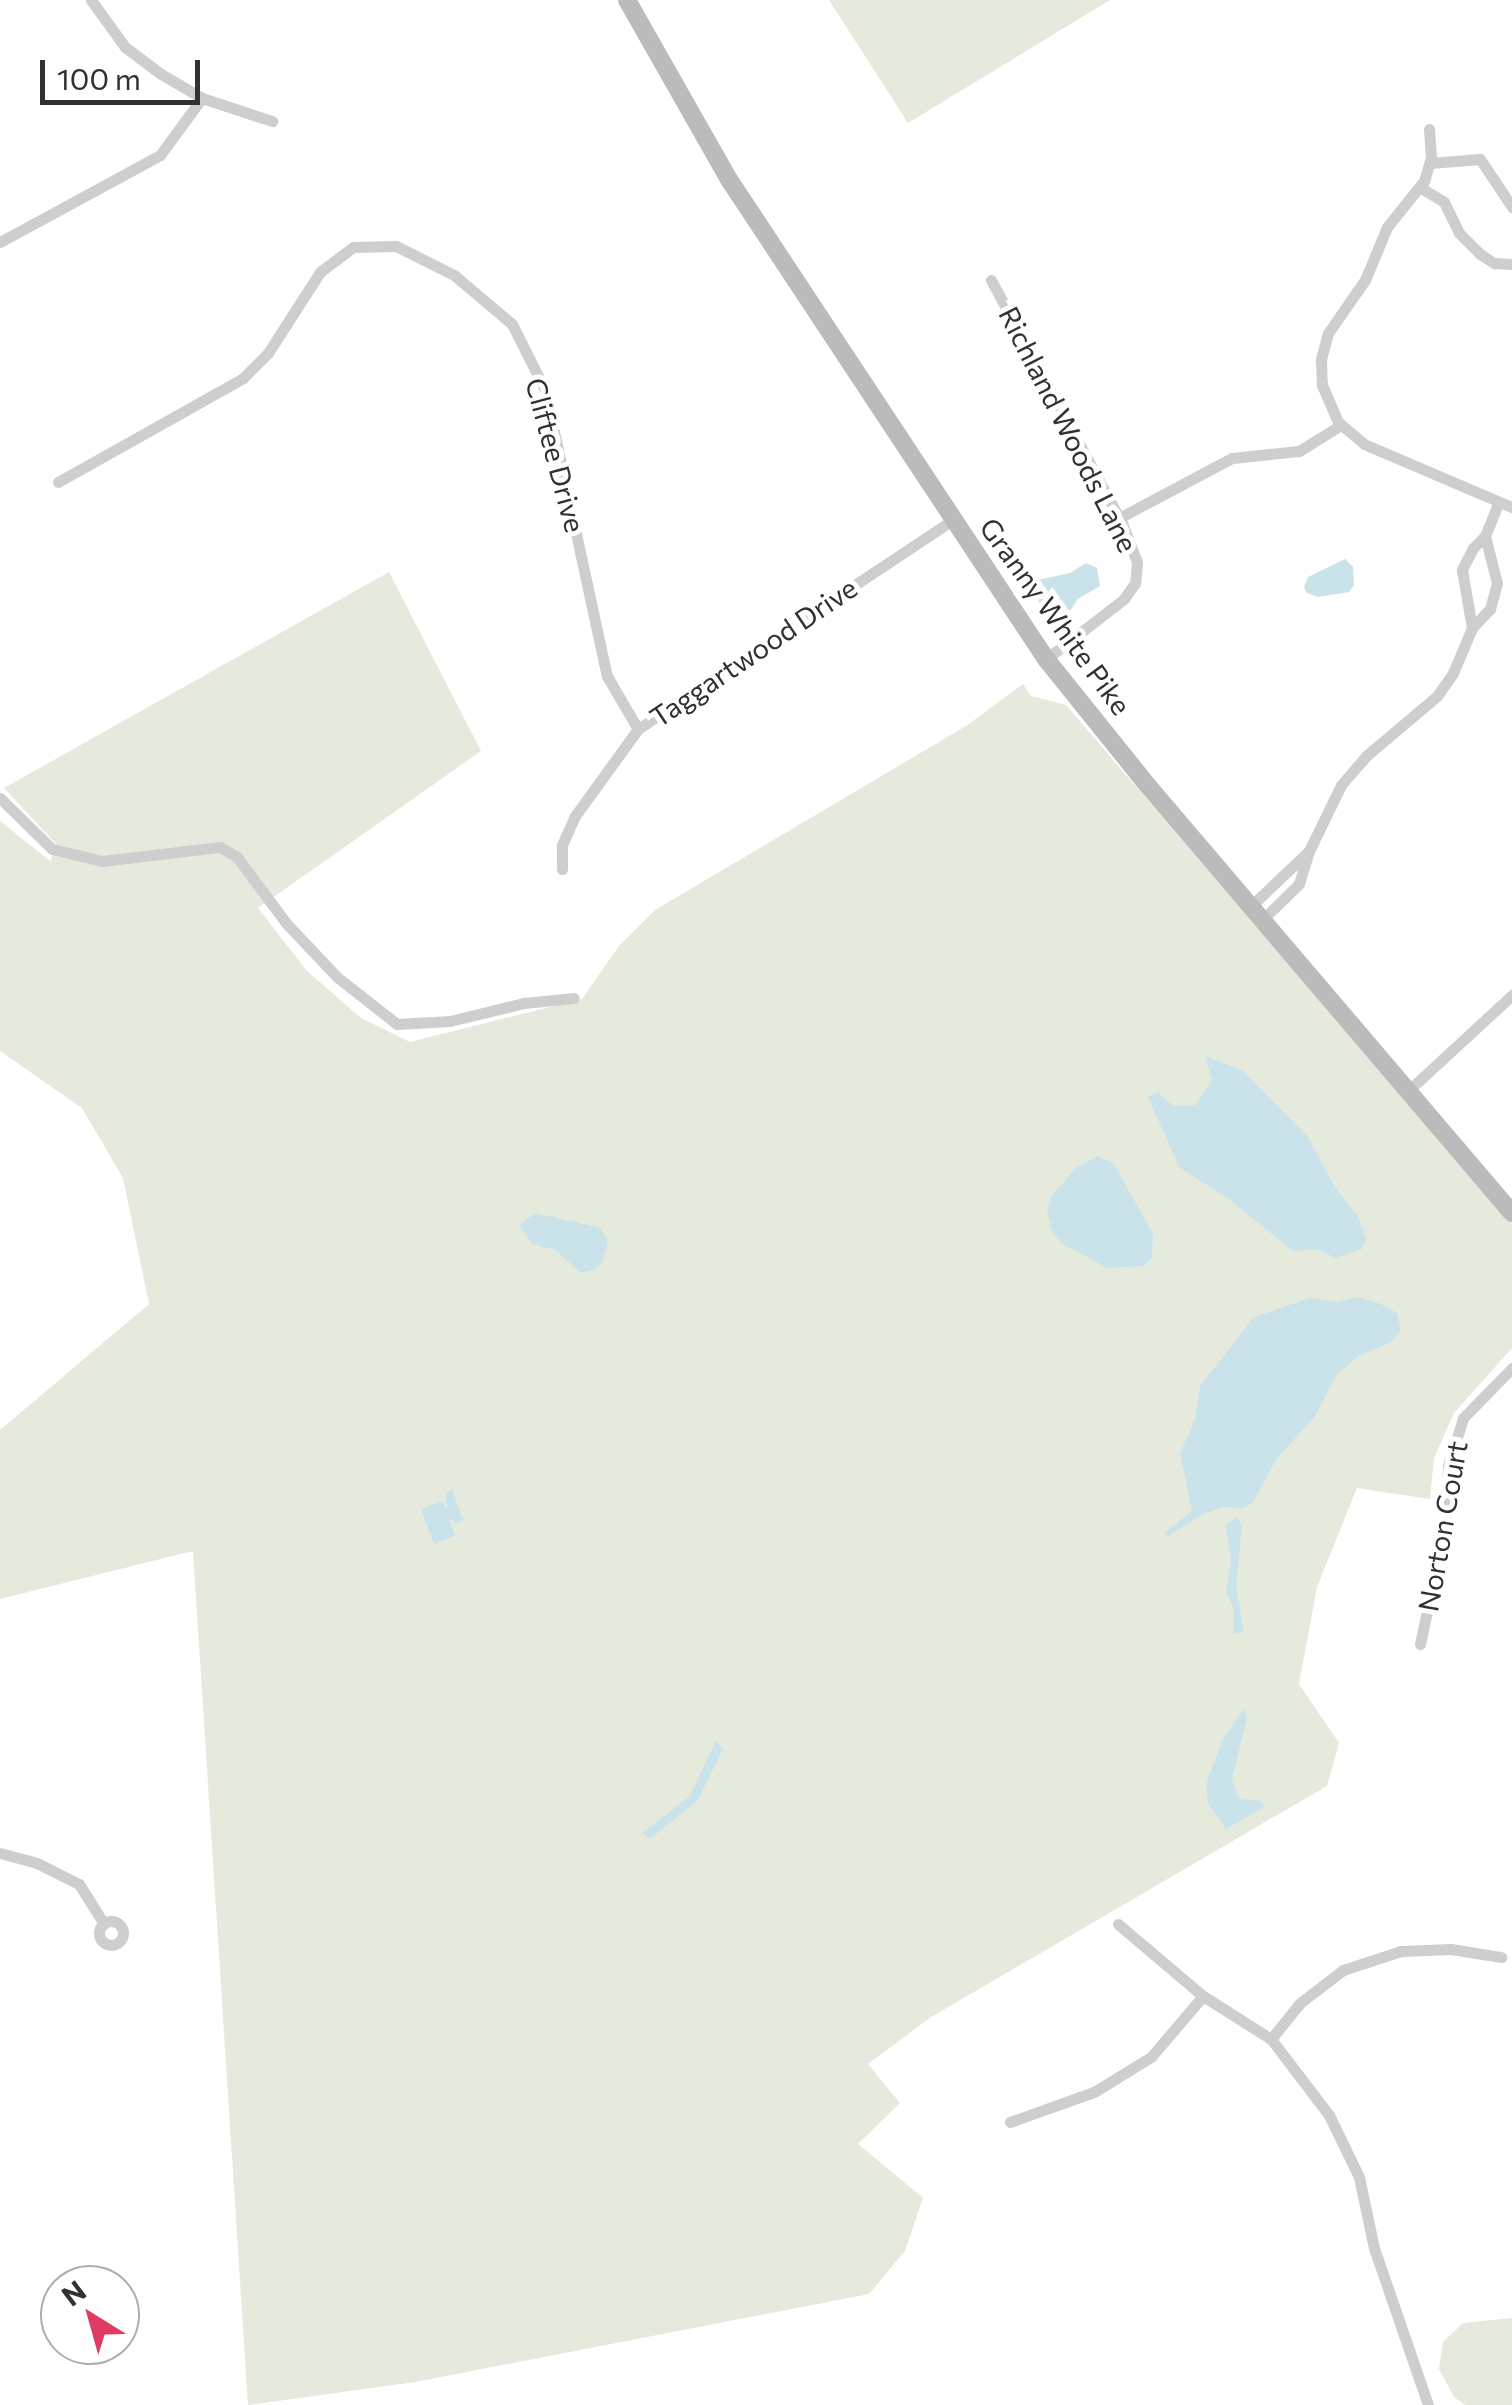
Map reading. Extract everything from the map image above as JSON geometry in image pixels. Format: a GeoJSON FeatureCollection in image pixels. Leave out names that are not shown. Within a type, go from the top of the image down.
{"type":"FeatureCollection","features":[{"type":"Feature","properties":{"kind":"main road","name":"Granny White Pike"},"geometry":{"type":"LineString","coordinates":[[626,0],[730,181],[1046,659],[1512,1213]]}},
{"type":"Feature","properties":{"kind":"street"},"geometry":{"type":"LineString","coordinates":[[91,0],[124,47],[202,98],[272,121]]}},
{"type":"Feature","properties":{"kind":"street"},"geometry":{"type":"LineString","coordinates":[[0,242],[160,155],[202,98]]}},
{"type":"Feature","properties":{"kind":"street"},"geometry":{"type":"LineString","coordinates":[[1429,130],[1430,163],[1421,188],[1387,227],[1365,280],[1326,339],[1322,385],[1341,425],[1372,448],[1435,470],[1512,507]]}},
{"type":"Feature","properties":{"kind":"street"},"geometry":{"type":"LineString","coordinates":[[1430,163],[1480,160],[1512,207]]}},
{"type":"Feature","properties":{"kind":"street"},"geometry":{"type":"LineString","coordinates":[[1421,188],[1444,202],[1459,233],[1480,254],[1494,263],[1512,264]]}},
{"type":"Feature","properties":{"kind":"street","name":"Cliftee Drive"},"geometry":{"type":"LineString","coordinates":[[58,482],[243,378],[268,353],[320,272],[353,247],[396,246],[454,275],[512,324],[545,390],[606,676],[638,728]]}},
{"type":"Feature","properties":{"kind":"street","name":"Richland Woods Lane"},"geometry":{"type":"LineString","coordinates":[[990,280],[1119,518],[1138,562],[1133,588],[1118,605],[1046,659]]}},
{"type":"Feature","properties":{"kind":"street"},"geometry":{"type":"LineString","coordinates":[[1119,518],[1232,458],[1298,450],[1341,425]]}},
{"type":"Feature","properties":{"kind":"street"},"geometry":{"type":"LineString","coordinates":[[1257,912],[1309,851],[1341,786],[1366,756],[1442,690],[1472,628],[1490,609],[1496,590],[1486,536],[1498,502]]}},
{"type":"Feature","properties":{"kind":"street","name":"Taggartwood Drive"},"geometry":{"type":"LineString","coordinates":[[562,869],[562,845],[575,816],[638,728],[954,519]]}},
{"type":"Feature","properties":{"kind":"street"},"geometry":{"type":"LineString","coordinates":[[1472,628],[1462,570],[1472,548],[1486,536]]}},
{"type":"Feature","properties":{"kind":"street"},"geometry":{"type":"LineString","coordinates":[[0,798],[52,849],[102,860],[220,847],[336,976],[397,1024],[450,1021],[524,1003],[574,998]]}},
{"type":"Feature","properties":{"kind":"street"},"geometry":{"type":"LineString","coordinates":[[1408,1090],[1512,996]]}},
{"type":"Feature","properties":{"kind":"street","name":"Norton Court"},"geometry":{"type":"LineString","coordinates":[[1420,1644],[1445,1528],[1448,1466],[1463,1418],[1512,1368]]}},
{"type":"Feature","properties":{"kind":"street"},"geometry":{"type":"LineString","coordinates":[[0,1853],[37,1863],[79,1884],[104,1924]]}},
{"type":"Feature","properties":{"kind":"street"},"geometry":{"type":"LineString","coordinates":[[1118,1924],[1203,1996],[1271,2039],[1329,2114],[1358,2178],[1374,2248],[1428,2405]]}},
{"type":"Feature","properties":{"kind":"street"},"geometry":{"type":"LineString","coordinates":[[1271,2039],[1300,2003],[1342,1970],[1401,1951],[1451,1949],[1501,1956]]}},
{"type":"Feature","properties":{"kind":"street"},"geometry":{"type":"LineString","coordinates":[[1010,2122],[1094,2092],[1150,2056],[1203,1996]]}},
{"type":"Feature","properties":{"kind":"shaded area"},"geometry":{"type":"Polygon","coordinates":[[[829,0],[1110,0],[908,123],[829,0]]]}},
{"type":"Feature","properties":{"kind":"shaded area"},"geometry":{"type":"Polygon","coordinates":[[[389,572],[481,751],[258,908],[307,971],[361,1018],[410,1042],[582,999],[619,946],[655,910],[966,726],[1023,684],[1031,696],[1066,705],[1512,1224],[1512,1348],[1454,1413],[1434,1458],[1430,1499],[1357,1488],[1317,1587],[1299,1684],[1339,1743],[1327,1786],[931,2017],[868,2064],[900,2103],[858,2144],[923,2198],[905,2251],[869,2294],[415,2382],[248,2405],[193,1551],[0,1599],[0,1430],[149,1304],[123,1178],[82,1108],[0,1051],[0,821],[50,861],[56,844],[4,788],[389,572]]]}},
{"type":"Feature","properties":{"kind":"shaded area"},"geometry":{"type":"Polygon","coordinates":[[[1512,2318],[1512,2405],[1465,2405],[1454,2397],[1439,2369],[1443,2342],[1463,2323],[1512,2318]]]}},
{"type":"Feature","properties":{"kind":"water"},"geometry":{"type":"Polygon","coordinates":[[[1345,559],[1353,567],[1354,585],[1349,592],[1318,597],[1307,593],[1304,587],[1308,577],[1345,559]]]}},
{"type":"Feature","properties":{"kind":"water"},"geometry":{"type":"Polygon","coordinates":[[[1086,563],[1097,568],[1100,586],[1078,599],[1069,613],[1059,611],[1058,622],[1052,621],[1032,591],[1033,581],[1070,573],[1086,563]]]}},
{"type":"Feature","properties":{"kind":"water"},"geometry":{"type":"Polygon","coordinates":[[[1205,1056],[1243,1071],[1308,1137],[1334,1186],[1357,1215],[1366,1238],[1362,1249],[1336,1258],[1316,1249],[1293,1251],[1230,1200],[1179,1167],[1148,1097],[1158,1092],[1173,1106],[1195,1105],[1212,1080],[1205,1056]]]}},
{"type":"Feature","properties":{"kind":"water"},"geometry":{"type":"Polygon","coordinates":[[[1098,1156],[1114,1164],[1153,1234],[1152,1257],[1144,1266],[1107,1268],[1061,1243],[1052,1232],[1047,1211],[1053,1194],[1077,1167],[1098,1156]]]}},
{"type":"Feature","properties":{"kind":"water"},"geometry":{"type":"Polygon","coordinates":[[[535,1213],[601,1228],[608,1242],[602,1263],[595,1270],[580,1273],[556,1250],[532,1244],[519,1225],[535,1213]]]}},
{"type":"Feature","properties":{"kind":"water"},"geometry":{"type":"Polygon","coordinates":[[[1358,1297],[1381,1304],[1397,1313],[1401,1330],[1390,1343],[1358,1356],[1336,1376],[1315,1416],[1276,1460],[1253,1502],[1244,1508],[1224,1507],[1203,1514],[1167,1537],[1164,1533],[1192,1511],[1180,1453],[1195,1419],[1200,1386],[1254,1317],[1310,1298],[1336,1302],[1358,1297]]]}},
{"type":"Feature","properties":{"kind":"water"},"geometry":{"type":"Polygon","coordinates":[[[452,1489],[463,1520],[456,1524],[449,1517],[455,1536],[434,1544],[421,1509],[442,1501],[447,1510],[445,1494],[452,1489]]]}},
{"type":"Feature","properties":{"kind":"water"},"geometry":{"type":"Polygon","coordinates":[[[1237,1517],[1242,1525],[1236,1585],[1244,1632],[1233,1634],[1234,1609],[1226,1591],[1231,1558],[1225,1525],[1237,1517]]]}},
{"type":"Feature","properties":{"kind":"water"},"geometry":{"type":"Polygon","coordinates":[[[1244,1709],[1247,1718],[1232,1779],[1239,1799],[1261,1801],[1264,1807],[1226,1829],[1208,1804],[1206,1785],[1223,1738],[1244,1709]]]}},
{"type":"Feature","properties":{"kind":"water"},"geometry":{"type":"Polygon","coordinates":[[[716,1740],[723,1749],[698,1800],[650,1839],[642,1833],[690,1796],[716,1740]]]}}]}
